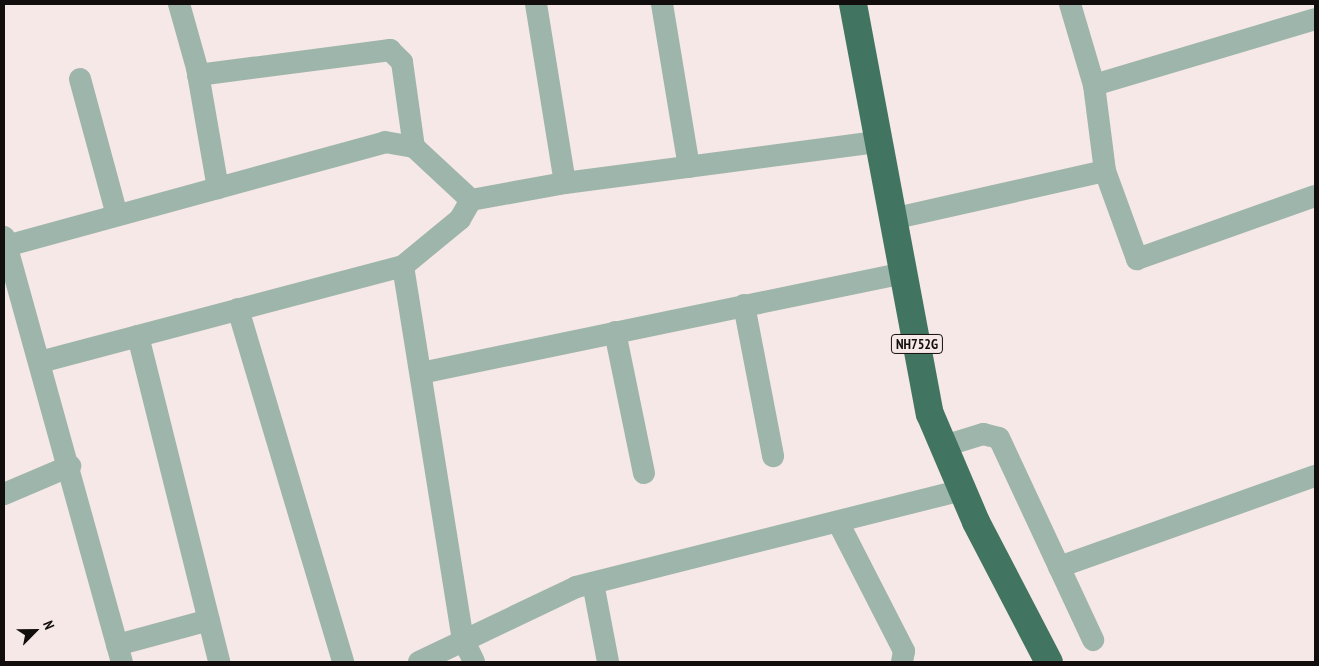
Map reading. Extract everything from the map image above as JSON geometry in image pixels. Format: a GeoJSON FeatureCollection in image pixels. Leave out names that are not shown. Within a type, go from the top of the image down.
{"type":"FeatureCollection","features":[{"type":"Feature","properties":{"kind":"highway","name":"NH752G"},"geometry":{"type":"LineString","coordinates":[[853,4],[876,142],[930,414],[963,490],[1049,662]]}},
{"type":"Feature","properties":{"kind":"street"},"geometry":{"type":"LineString","coordinates":[[179,4],[197,72],[218,188]]}},
{"type":"Feature","properties":{"kind":"street"},"geometry":{"type":"LineString","coordinates":[[536,4],[565,182]]}},
{"type":"Feature","properties":{"kind":"street"},"geometry":{"type":"LineString","coordinates":[[662,4],[689,167]]}},
{"type":"Feature","properties":{"kind":"street"},"geometry":{"type":"LineString","coordinates":[[1070,4],[1094,85],[1105,171],[1137,259],[1315,196]]}},
{"type":"Feature","properties":{"kind":"street"},"geometry":{"type":"LineString","coordinates":[[1094,85],[1315,19]]}},
{"type":"Feature","properties":{"kind":"street"},"geometry":{"type":"LineString","coordinates":[[197,72],[390,50],[402,62],[414,147]]}},
{"type":"Feature","properties":{"kind":"street"},"geometry":{"type":"LineString","coordinates":[[80,79],[118,216]]}},
{"type":"Feature","properties":{"kind":"street"},"geometry":{"type":"LineString","coordinates":[[208,620],[120,654],[70,466],[5,242],[118,216],[385,142],[414,147],[471,200]]}},
{"type":"Feature","properties":{"kind":"street"},"geometry":{"type":"LineString","coordinates":[[40,362],[404,266],[460,219],[471,200],[565,182],[876,142]]}},
{"type":"Feature","properties":{"kind":"street"},"geometry":{"type":"LineString","coordinates":[[892,220],[1105,171]]}},
{"type":"Feature","properties":{"kind":"street"},"geometry":{"type":"LineString","coordinates":[[404,266],[464,638],[474,662]]}},
{"type":"Feature","properties":{"kind":"street"},"geometry":{"type":"LineString","coordinates":[[421,373],[902,273]]}},
{"type":"Feature","properties":{"kind":"street"},"geometry":{"type":"LineString","coordinates":[[744,305],[773,456]]}},
{"type":"Feature","properties":{"kind":"street"},"geometry":{"type":"LineString","coordinates":[[238,310],[343,662]]}},
{"type":"Feature","properties":{"kind":"street"},"geometry":{"type":"LineString","coordinates":[[615,332],[644,473]]}},
{"type":"Feature","properties":{"kind":"street"},"geometry":{"type":"LineString","coordinates":[[138,336],[219,662]]}},
{"type":"Feature","properties":{"kind":"street"},"geometry":{"type":"LineString","coordinates":[[944,446],[983,434],[999,438],[1093,640]]}},
{"type":"Feature","properties":{"kind":"street"},"geometry":{"type":"LineString","coordinates":[[4,494],[70,466]]}},
{"type":"Feature","properties":{"kind":"street"},"geometry":{"type":"LineString","coordinates":[[1059,567],[1315,476]]}},
{"type":"Feature","properties":{"kind":"street"},"geometry":{"type":"LineString","coordinates":[[418,662],[464,638],[592,583],[963,490]]}},
{"type":"Feature","properties":{"kind":"street"},"geometry":{"type":"LineString","coordinates":[[838,522],[904,651],[902,662]]}},
{"type":"Feature","properties":{"kind":"street"},"geometry":{"type":"LineString","coordinates":[[592,583],[608,662]]}}]}
